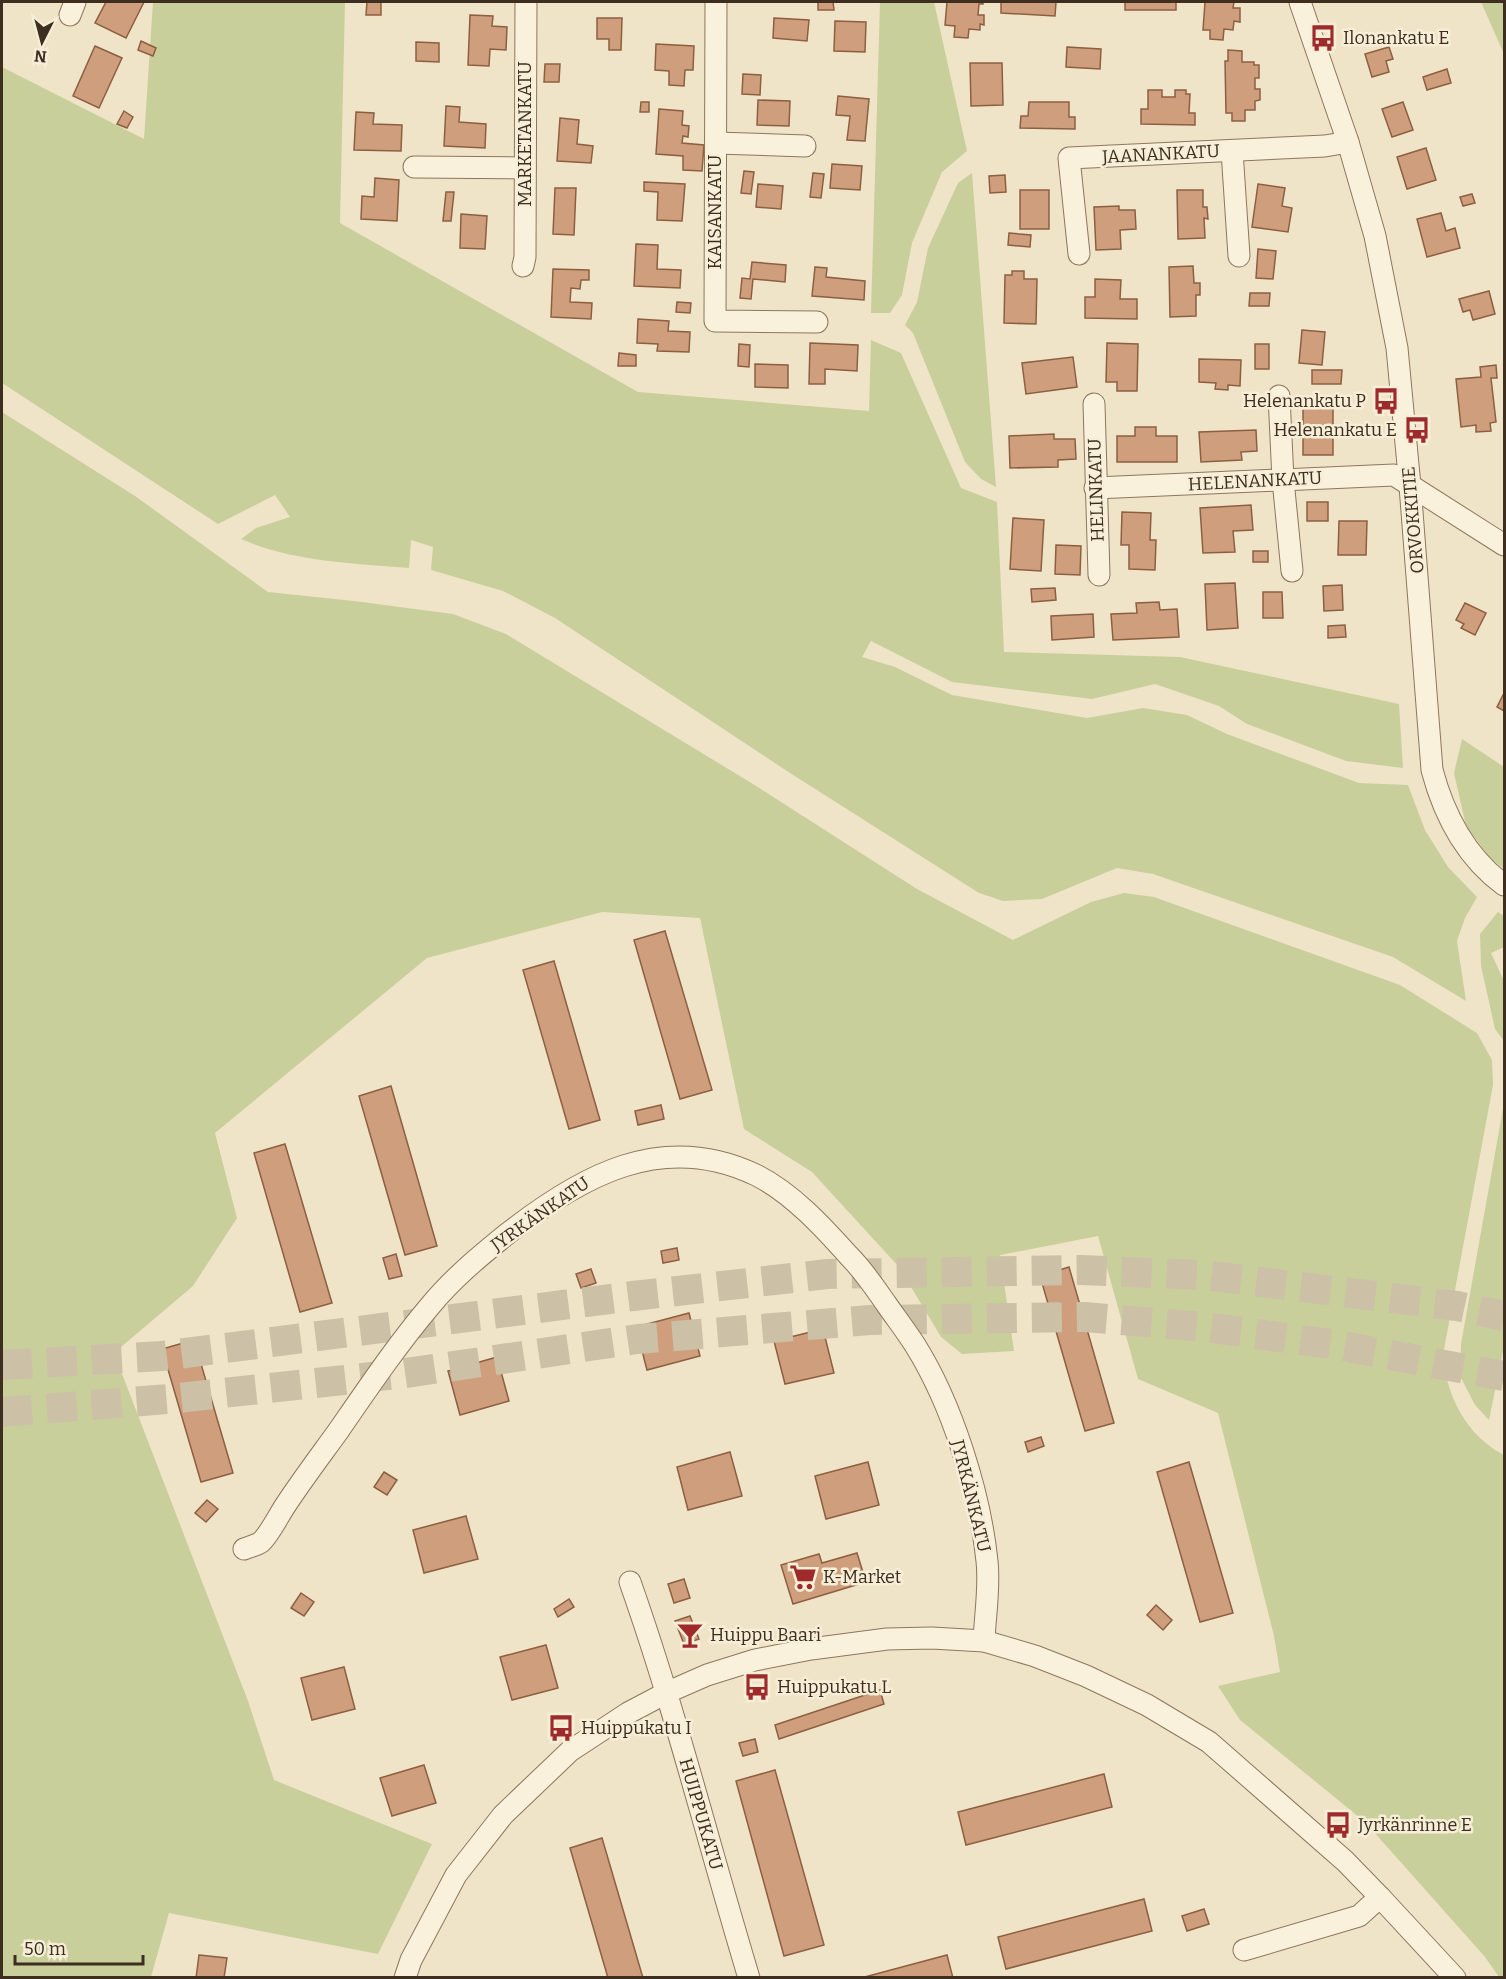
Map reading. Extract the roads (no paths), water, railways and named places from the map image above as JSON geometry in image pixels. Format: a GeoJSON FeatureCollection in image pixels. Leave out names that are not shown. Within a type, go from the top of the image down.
{"type":"FeatureCollection","features":[{"type":"Feature","properties":{"kind":"street","name":"MARKETANKATU"},"geometry":{"type":"LineString","coordinates":[[523,266],[525,257],[526,2]]}},
{"type":"Feature","properties":{"kind":"street","name":"KAISANKATU"},"geometry":{"type":"LineString","coordinates":[[716,2],[715,321],[817,322]]}},
{"type":"Feature","properties":{"kind":"street","name":"ORVOKKITIE"},"geometry":{"type":"LineString","coordinates":[[1300,2],[1348,142],[1375,236],[1397,348],[1432,770],[1439,795],[1451,823],[1476,859],[1504,885]]}},
{"type":"Feature","properties":{"kind":"street","name":"JAANANKATU"},"geometry":{"type":"LineString","coordinates":[[1079,254],[1070,158],[1325,146],[1348,142]]}},
{"type":"Feature","properties":{"kind":"street"},"geometry":{"type":"LineString","coordinates":[[716,143],[805,146]]}},
{"type":"Feature","properties":{"kind":"street"},"geometry":{"type":"LineString","coordinates":[[1232,151],[1239,256]]}},
{"type":"Feature","properties":{"kind":"street"},"geometry":{"type":"LineString","coordinates":[[414,166],[525,168]]}},
{"type":"Feature","properties":{"kind":"street"},"geometry":{"type":"LineString","coordinates":[[1279,396],[1283,480],[1292,571]]}},
{"type":"Feature","properties":{"kind":"street","name":"HELINKATU"},"geometry":{"type":"LineString","coordinates":[[1094,404],[1099,575]]}},
{"type":"Feature","properties":{"kind":"street","name":"HELENANKATU"},"geometry":{"type":"LineString","coordinates":[[1095,488],[1394,475],[1504,545]]}},
{"type":"Feature","properties":{"kind":"street","name":"JYRKÄNKATU"},"geometry":{"type":"LineString","coordinates":[[244,1549],[262,1541],[294,1492],[394,1353],[430,1306],[467,1266],[537,1212],[592,1177],[645,1160],[670,1157],[693,1158],[735,1166],[752,1173],[797,1203],[862,1269],[916,1347],[940,1391],[965,1458],[979,1512],[988,1563],[984,1641]]}},
{"type":"Feature","properties":{"kind":"street","name":"HUIPPUKATU"},"geometry":{"type":"LineString","coordinates":[[630,1582],[656,1656],[749,1977]]}},
{"type":"Feature","properties":{"kind":"street"},"geometry":{"type":"LineString","coordinates":[[405,1977],[411,1960],[456,1875],[503,1815],[570,1751],[628,1713],[666,1693],[755,1660],[811,1649],[886,1640],[932,1638],[984,1641],[1035,1656],[1086,1676],[1147,1705],[1209,1742],[1345,1862],[1455,1977]]}},
{"type":"Feature","properties":{"kind":"street"},"geometry":{"type":"LineString","coordinates":[[1244,1950],[1359,1916],[1380,1897]]}},
{"type":"Feature","properties":{"kind":"tunnel"},"geometry":{"type":"LineString","coordinates":[[2,1365],[162,1356],[633,1296],[827,1274],[1080,1270],[1204,1275],[1457,1306],[1504,1316]]}},
{"type":"Feature","properties":{"kind":"tunnel"},"geometry":{"type":"LineString","coordinates":[[2,1412],[168,1399],[399,1374],[638,1339],[870,1320],[1085,1317],[1204,1327],[1331,1344],[1504,1376]]}},
{"type":"Feature","properties":{"kind":"place","name":"Ilonankatu E"},"geometry":{"type":"Point","coordinates":[1323,38]}},
{"type":"Feature","properties":{"kind":"place","name":"Helenankatu P"},"geometry":{"type":"Point","coordinates":[1386,401]}},
{"type":"Feature","properties":{"kind":"place","name":"Helenankatu E"},"geometry":{"type":"Point","coordinates":[1417,430]}},
{"type":"Feature","properties":{"kind":"place","name":"K-Market"},"geometry":{"type":"Point","coordinates":[803,1577]}},
{"type":"Feature","properties":{"kind":"place","name":"Huippu Baari"},"geometry":{"type":"Point","coordinates":[690,1635]}},
{"type":"Feature","properties":{"kind":"place","name":"Huippukatu L"},"geometry":{"type":"Point","coordinates":[757,1687]}},
{"type":"Feature","properties":{"kind":"place","name":"Huippukatu I"},"geometry":{"type":"Point","coordinates":[561,1728]}},
{"type":"Feature","properties":{"kind":"place","name":"Jyrkänrinne E"},"geometry":{"type":"Point","coordinates":[1338,1825]}}]}
